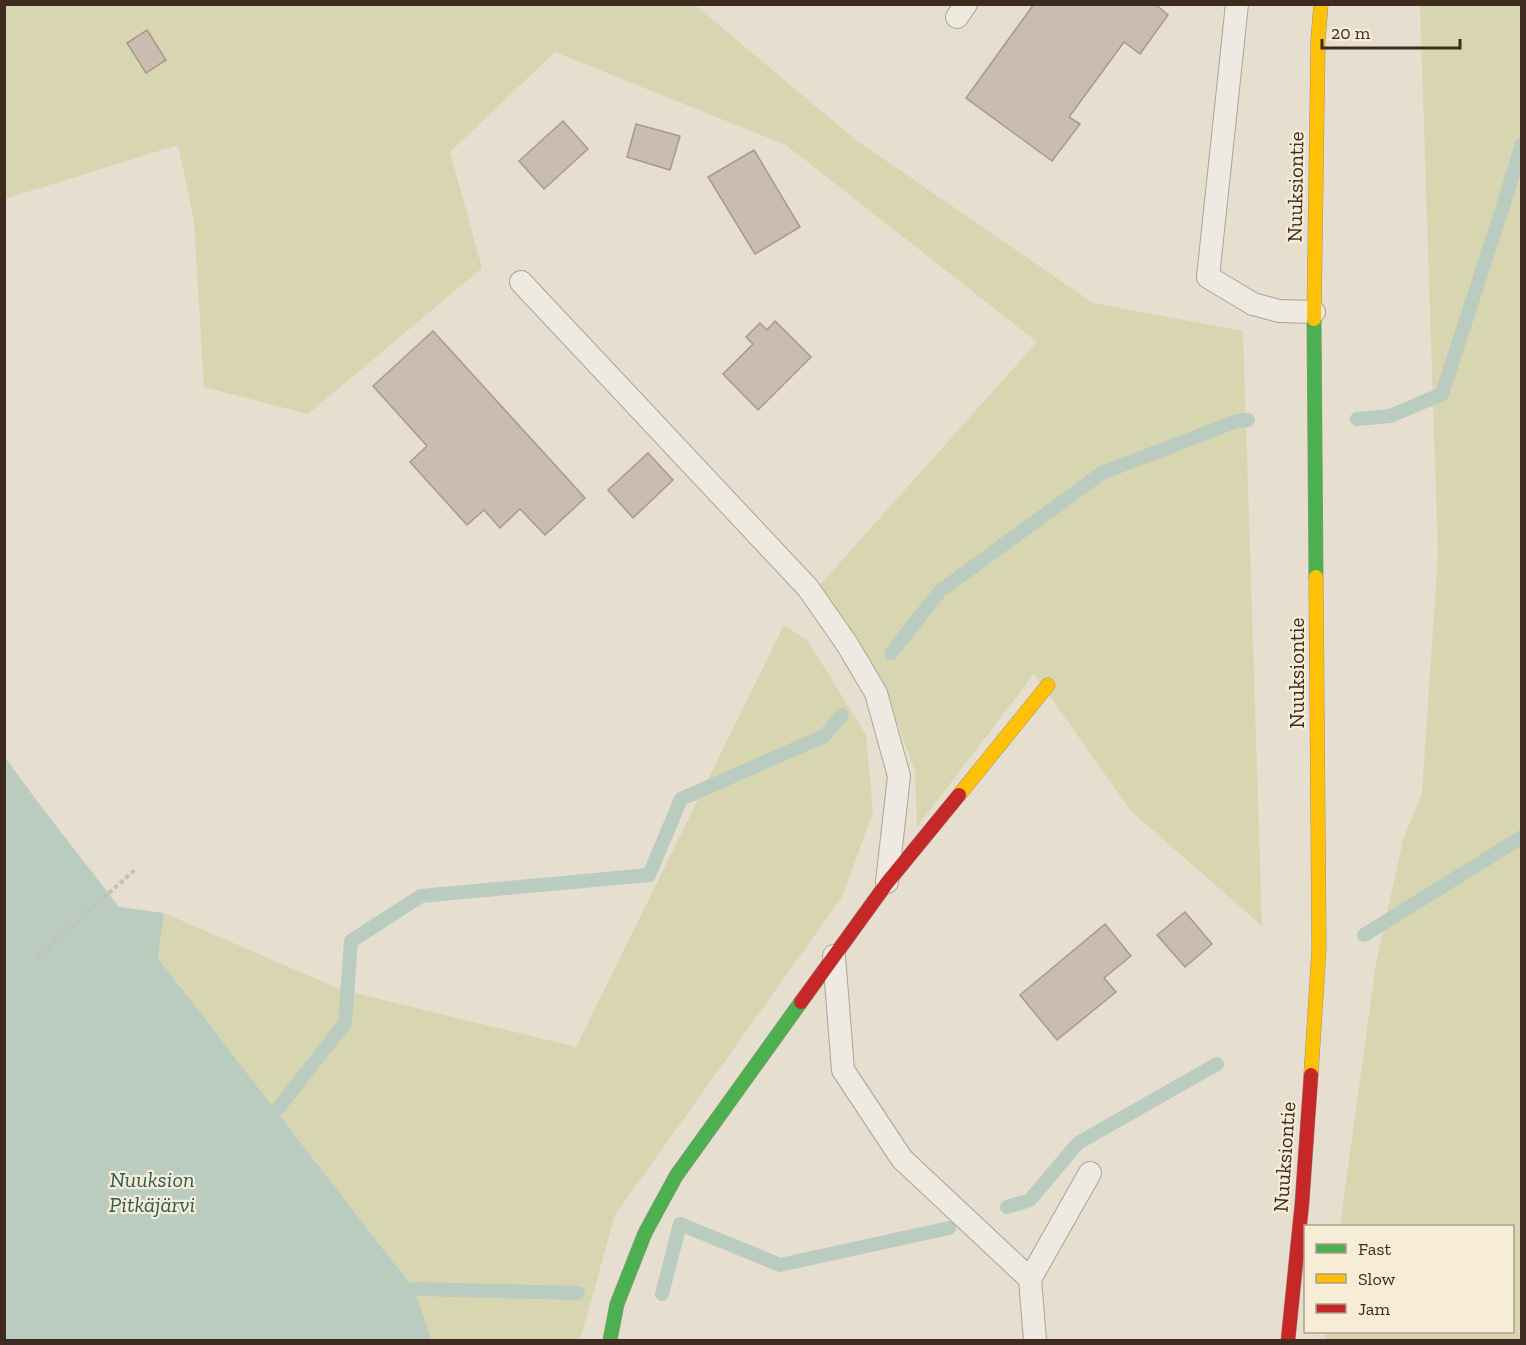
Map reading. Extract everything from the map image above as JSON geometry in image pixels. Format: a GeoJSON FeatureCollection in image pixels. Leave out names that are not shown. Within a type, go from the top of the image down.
{"type":"FeatureCollection","features":[{"type":"Feature","properties":{"kind":"street","name":"Nuuksiontie"},"geometry":{"type":"LineString","coordinates":[[1288,1341],[1302,1203],[1318,949],[1314,312],[1318,40],[1321,4]]}},
{"type":"Feature","properties":{"kind":"street"},"geometry":{"type":"LineString","coordinates":[[610,1341],[617,1304],[645,1233],[676,1176],[887,883],[1048,685]]}},
{"type":"Feature","properties":{"kind":"lane"},"geometry":{"type":"LineString","coordinates":[[1237,4],[1208,277],[1253,304],[1279,311],[1314,312]]}},
{"type":"Feature","properties":{"kind":"lane"},"geometry":{"type":"LineString","coordinates":[[521,282],[808,588],[847,644],[876,693],[899,776],[887,883]]}},
{"type":"Feature","properties":{"kind":"lane"},"geometry":{"type":"LineString","coordinates":[[834,956],[843,1070],[902,1159],[1030,1279]]}},
{"type":"Feature","properties":{"kind":"lane"},"geometry":{"type":"LineString","coordinates":[[1035,1341],[1030,1279],[1090,1173]]}},
{"type":"Feature","properties":{"kind":"path"},"geometry":{"type":"LineString","coordinates":[[36,958],[137,868]]}},
{"type":"Feature","properties":{"kind":"shaded area"},"geometry":{"type":"Polygon","coordinates":[[[5,5],[695,5],[856,140],[1093,303],[1243,331],[1262,926],[1131,811],[1034,674],[917,827],[915,772],[887,694],[819,586],[1037,342],[786,145],[555,52],[450,152],[482,268],[308,414],[204,387],[194,221],[178,145],[5,199],[5,5]]]}},
{"type":"Feature","properties":{"kind":"shaded area"},"geometry":{"type":"Polygon","coordinates":[[[1420,5],[1521,5],[1521,1340],[1325,1340],[1326,1333],[1514,1333],[1514,1225],[1340,1225],[1376,963],[1403,840],[1422,793],[1438,554],[1420,5]]]}},
{"type":"Feature","properties":{"kind":"shaded area"},"geometry":{"type":"Polygon","coordinates":[[[784,625],[808,641],[866,735],[873,812],[842,897],[615,1215],[580,1340],[432,1340],[414,1289],[158,958],[164,913],[342,990],[576,1047],[784,625]]]}},
{"type":"Feature","properties":{"kind":"water","name":"Nuuksion Pitkäjärvi"},"geometry":{"type":"Polygon","coordinates":[[[4,756],[119,907],[164,913],[158,958],[414,1289],[432,1340],[5,1340],[4,756]]]}},
{"type":"Feature","properties":{"kind":"building"},"geometry":{"type":"Polygon","coordinates":[[[1034,4],[1155,4],[1168,15],[1140,54],[1124,42],[1069,117],[1080,124],[1052,161],[966,98],[1034,4]]]}},
{"type":"Feature","properties":{"kind":"building"},"geometry":{"type":"Polygon","coordinates":[[[147,30],[166,60],[146,73],[127,43],[147,30]]]}},
{"type":"Feature","properties":{"kind":"building"},"geometry":{"type":"Polygon","coordinates":[[[563,121],[588,149],[544,189],[519,161],[563,121]]]}},
{"type":"Feature","properties":{"kind":"building"},"geometry":{"type":"Polygon","coordinates":[[[636,124],[680,136],[670,170],[627,157],[636,124]]]}},
{"type":"Feature","properties":{"kind":"building"},"geometry":{"type":"Polygon","coordinates":[[[754,150],[800,227],[755,254],[708,177],[754,150]]]}},
{"type":"Feature","properties":{"kind":"building"},"geometry":{"type":"Polygon","coordinates":[[[775,321],[811,357],[758,410],[723,374],[753,344],[746,337],[760,323],[767,330],[775,321]]]}},
{"type":"Feature","properties":{"kind":"building"},"geometry":{"type":"Polygon","coordinates":[[[433,331],[585,498],[545,535],[520,509],[500,528],[484,510],[467,525],[410,462],[427,446],[373,386],[433,331]]]}},
{"type":"Feature","properties":{"kind":"building"},"geometry":{"type":"Polygon","coordinates":[[[648,453],[673,480],[633,518],[608,490],[648,453]]]}},
{"type":"Feature","properties":{"kind":"building"},"geometry":{"type":"Polygon","coordinates":[[[1185,912],[1212,944],[1185,967],[1157,935],[1185,912]]]}},
{"type":"Feature","properties":{"kind":"building"},"geometry":{"type":"Polygon","coordinates":[[[1105,924],[1131,956],[1104,978],[1116,992],[1057,1040],[1020,995],[1105,924]]]}},
{"type":"Feature","properties":{"kind":"waterway"},"geometry":{"type":"LineString","coordinates":[[1357,419],[1390,416],[1442,394],[1522,144]]}},
{"type":"Feature","properties":{"kind":"waterway"},"geometry":{"type":"LineString","coordinates":[[891,653],[940,591],[1102,473],[1237,421],[1248,420]]}},
{"type":"Feature","properties":{"kind":"waterway"},"geometry":{"type":"LineString","coordinates":[[276,1111],[345,1023],[351,941],[421,896],[649,875],[681,799],[824,736],[842,715]]}},
{"type":"Feature","properties":{"kind":"waterway"},"geometry":{"type":"LineString","coordinates":[[1364,935],[1522,837]]}},
{"type":"Feature","properties":{"kind":"waterway"},"geometry":{"type":"LineString","coordinates":[[1007,1207],[1030,1200],[1078,1143],[1217,1064]]}},
{"type":"Feature","properties":{"kind":"waterway"},"geometry":{"type":"LineString","coordinates":[[662,1294],[680,1224],[780,1265],[949,1228]]}},
{"type":"Feature","properties":{"kind":"waterway"},"geometry":{"type":"LineString","coordinates":[[414,1289],[578,1293]]}},
{"type":"Feature","properties":{"kind":"traffic: fast"},"geometry":{"type":"LineString","coordinates":[[1314,319],[1316,577]]}},
{"type":"Feature","properties":{"kind":"traffic: fast"},"geometry":{"type":"LineString","coordinates":[[610,1340],[617,1304],[645,1233],[676,1176],[801,1002]]}},
{"type":"Feature","properties":{"kind":"traffic: slow"},"geometry":{"type":"LineString","coordinates":[[1314,319],[1318,40],[1321,4]]}},
{"type":"Feature","properties":{"kind":"traffic: slow"},"geometry":{"type":"LineString","coordinates":[[1311,1075],[1319,949],[1316,577]]}},
{"type":"Feature","properties":{"kind":"traffic: slow"},"geometry":{"type":"LineString","coordinates":[[959,795],[1048,685]]}},
{"type":"Feature","properties":{"kind":"traffic: jam"},"geometry":{"type":"LineString","coordinates":[[801,1002],[887,883],[959,795]]}},
{"type":"Feature","properties":{"kind":"traffic: jam"},"geometry":{"type":"LineString","coordinates":[[1288,1340],[1302,1203],[1311,1075]]}}]}
